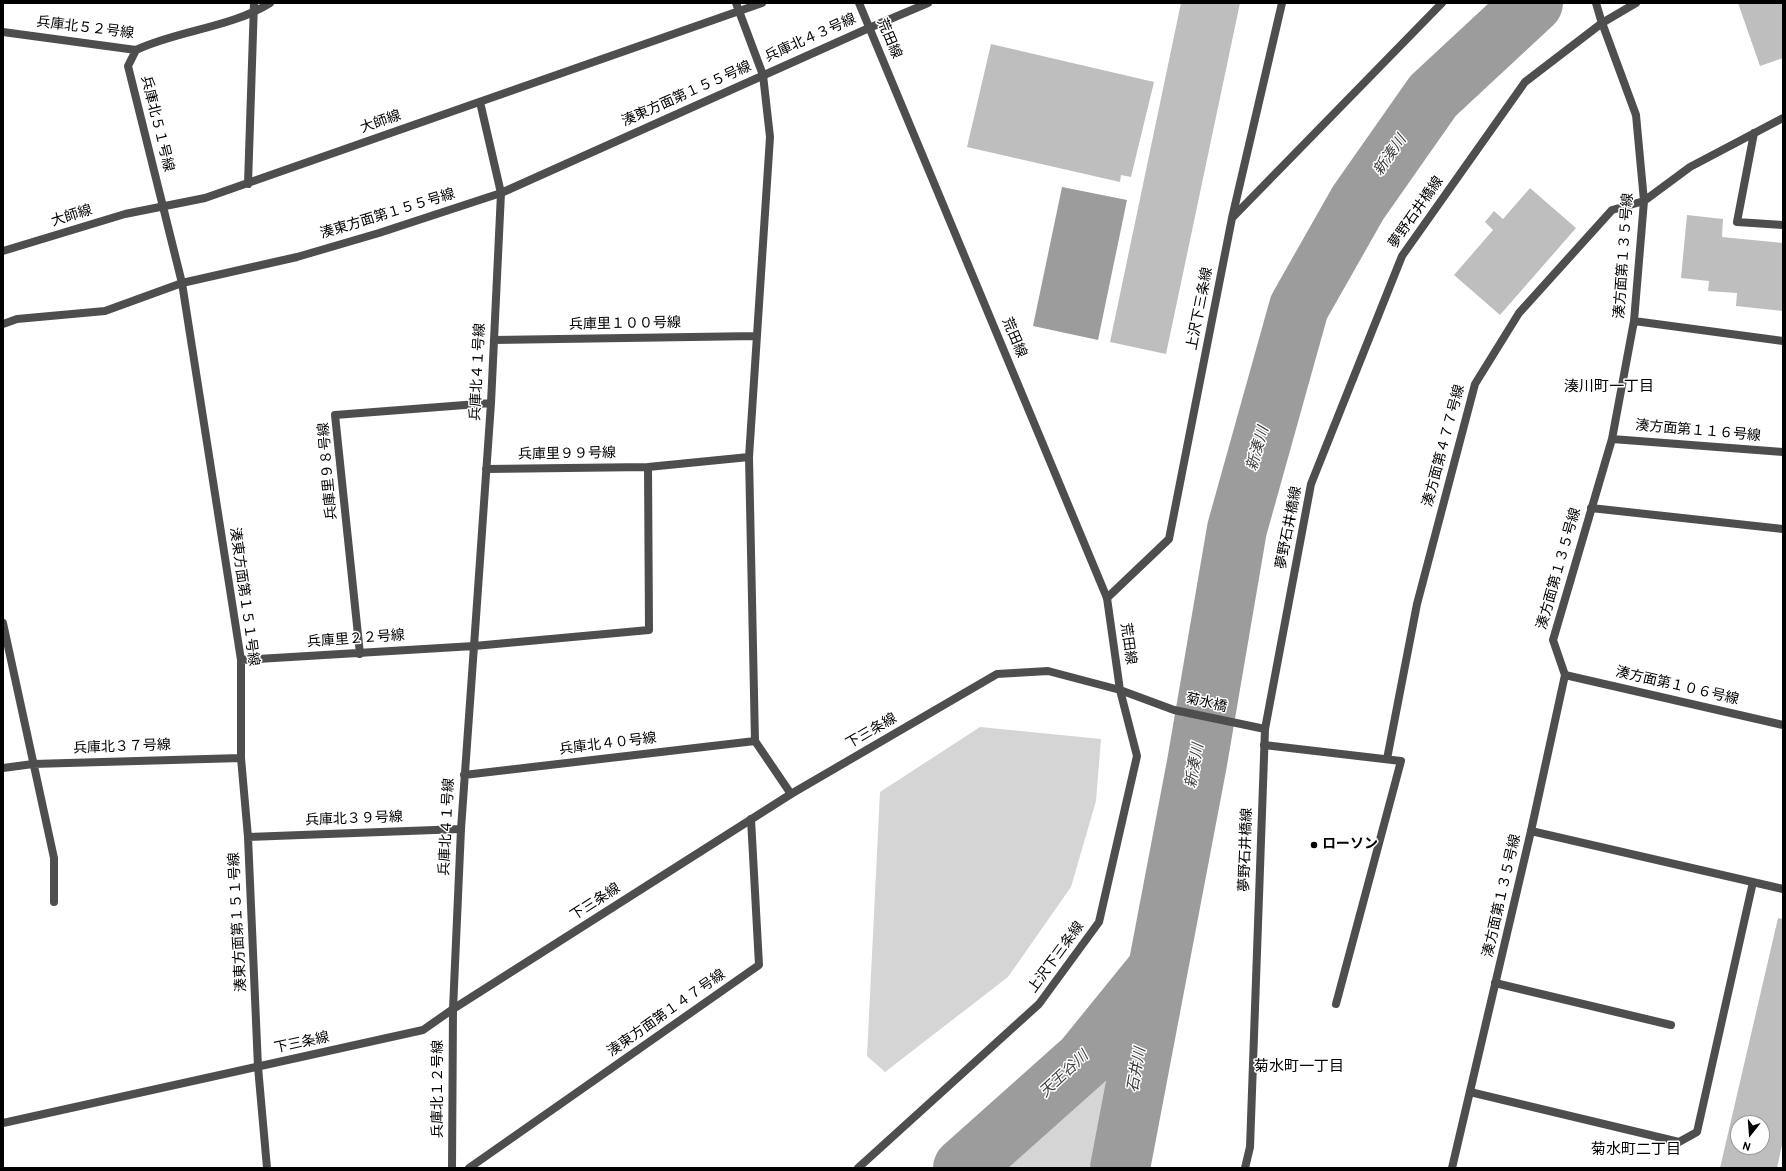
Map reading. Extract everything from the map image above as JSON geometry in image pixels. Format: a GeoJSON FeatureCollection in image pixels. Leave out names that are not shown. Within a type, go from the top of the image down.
{"type":"FeatureCollection","features":[{"type":"Feature","properties":{"kind":"street"},"geometry":{"type":"LineString","coordinates":[[248,184],[254,3]]}},
{"type":"Feature","properties":{"kind":"street","name":"兵庫北５２号線"},"geometry":{"type":"LineString","coordinates":[[3,32],[136,50],[156,40],[254,13],[270,3]]}},
{"type":"Feature","properties":{"kind":"street","name":"大師線"},"geometry":{"type":"LineString","coordinates":[[3,251],[125,214],[205,198],[248,184],[480,102],[738,7],[762,3]]}},
{"type":"Feature","properties":{"kind":"street","name":"荒田線"},"geometry":{"type":"LineString","coordinates":[[859,3],[1107,598],[1120,690]]}},
{"type":"Feature","properties":{"kind":"street","name":"兵庫北４３号線"},"geometry":{"type":"LineString","coordinates":[[763,75],[928,3]]}},
{"type":"Feature","properties":{"kind":"street","name":"上沢下三条線"},"geometry":{"type":"LineString","coordinates":[[1107,598],[1168,539],[1232,218],[1282,3]]}},
{"type":"Feature","properties":{"kind":"street"},"geometry":{"type":"LineString","coordinates":[[1232,218],[1442,3]]}},
{"type":"Feature","properties":{"kind":"street","name":"湊方面第１３５号線"},"geometry":{"type":"LineString","coordinates":[[1452,1168],[1531,831],[1565,675],[1553,640],[1612,438],[1634,321],[1644,201],[1636,116],[1596,3]]}},
{"type":"Feature","properties":{"kind":"street","name":"夢野石井橋線"},"geometry":{"type":"LineString","coordinates":[[1245,1168],[1250,1147],[1265,729],[1311,484],[1402,256],[1525,82],[1602,23],[1636,3]]}},
{"type":"Feature","properties":{"kind":"street"},"geometry":{"type":"LineString","coordinates":[[738,7],[763,75],[770,137],[749,457],[755,741],[791,794]]}},
{"type":"Feature","properties":{"kind":"street","name":"兵庫北５１号線"},"geometry":{"type":"LineString","coordinates":[[136,50],[128,66],[164,207]]}},
{"type":"Feature","properties":{"kind":"street","name":"湊東方面第１５５号線"},"geometry":{"type":"LineString","coordinates":[[3,324],[17,319],[105,311],[182,283],[297,257],[379,233],[501,193],[763,75]]}},
{"type":"Feature","properties":{"kind":"street","name":"兵庫北４１号線"},"geometry":{"type":"LineString","coordinates":[[453,1009],[464,775],[491,403],[501,193],[480,102]]}},
{"type":"Feature","properties":{"kind":"street","name":"湊方面第４７７号線"},"geometry":{"type":"LineString","coordinates":[[1387,759],[1417,604],[1475,384],[1519,313],[1612,210],[1644,201],[1690,167],[1783,118]]}},
{"type":"Feature","properties":{"kind":"street"},"geometry":{"type":"LineString","coordinates":[[1754,133],[1737,222],[1783,225]]}},
{"type":"Feature","properties":{"kind":"street","name":"湊東方面第１５１号線"},"geometry":{"type":"LineString","coordinates":[[164,207],[182,283],[241,660],[241,758],[248,837],[258,1067],[267,1168]]}},
{"type":"Feature","properties":{"kind":"street"},"geometry":{"type":"LineString","coordinates":[[1634,321],[1783,341]]}},
{"type":"Feature","properties":{"kind":"street","name":"兵庫里１００号線"},"geometry":{"type":"LineString","coordinates":[[494,340],[757,336]]}},
{"type":"Feature","properties":{"kind":"street","name":"兵庫里９８号線"},"geometry":{"type":"LineString","coordinates":[[360,654],[335,415],[491,403]]}},
{"type":"Feature","properties":{"kind":"street","name":"湊方面第１１６号線"},"geometry":{"type":"LineString","coordinates":[[1612,438],[1783,452]]}},
{"type":"Feature","properties":{"kind":"street"},"geometry":{"type":"LineString","coordinates":[[474,646],[649,630],[648,467],[749,457]]}},
{"type":"Feature","properties":{"kind":"street","name":"兵庫里９９号線"},"geometry":{"type":"LineString","coordinates":[[486,469],[648,467]]}},
{"type":"Feature","properties":{"kind":"street"},"geometry":{"type":"LineString","coordinates":[[1591,508],[1783,529]]}},
{"type":"Feature","properties":{"kind":"street"},"geometry":{"type":"LineString","coordinates":[[3,623],[54,858],[54,902]]}},
{"type":"Feature","properties":{"kind":"street","name":"兵庫里２２号線"},"geometry":{"type":"LineString","coordinates":[[241,660],[474,646]]}},
{"type":"Feature","properties":{"kind":"street","name":"下三条線"},"geometry":{"type":"LineString","coordinates":[[3,1123],[423,1030],[453,1009],[791,794],[997,674],[1048,671],[1120,690],[1174,710]]}},
{"type":"Feature","properties":{"kind":"street","name":"湊方面第１０６号線"},"geometry":{"type":"LineString","coordinates":[[1565,675],[1783,724]]}},
{"type":"Feature","properties":{"kind":"street","name":"上沢下三条線"},"geometry":{"type":"LineString","coordinates":[[858,1168],[1039,1004],[1099,922],[1137,756],[1120,690]]}},
{"type":"Feature","properties":{"kind":"street","name":"菊水橋"},"geometry":{"type":"LineString","coordinates":[[1174,710],[1233,724],[1265,729]]}},
{"type":"Feature","properties":{"kind":"street","name":"兵庫北４０号線"},"geometry":{"type":"LineString","coordinates":[[464,775],[755,741]]}},
{"type":"Feature","properties":{"kind":"street"},"geometry":{"type":"LineString","coordinates":[[1264,746],[1401,761],[1336,1004]]}},
{"type":"Feature","properties":{"kind":"street","name":"兵庫北３７号線"},"geometry":{"type":"LineString","coordinates":[[3,768],[33,764],[241,758]]}},
{"type":"Feature","properties":{"kind":"street","name":"湊東方面第１４７号線"},"geometry":{"type":"LineString","coordinates":[[469,1168],[759,965],[751,819]]}},
{"type":"Feature","properties":{"kind":"street","name":"兵庫北３９号線"},"geometry":{"type":"LineString","coordinates":[[248,837],[461,829]]}},
{"type":"Feature","properties":{"kind":"street"},"geometry":{"type":"LineString","coordinates":[[1531,831],[1783,889]]}},
{"type":"Feature","properties":{"kind":"street"},"geometry":{"type":"LineString","coordinates":[[1470,1092],[1679,1142],[1697,1132],[1753,882]]}},
{"type":"Feature","properties":{"kind":"street"},"geometry":{"type":"LineString","coordinates":[[1495,984],[1671,1026]]}},
{"type":"Feature","properties":{"kind":"street","name":"兵庫北１２号線"},"geometry":{"type":"LineString","coordinates":[[452,1168],[453,1009]]}},
{"type":"Feature","properties":{"kind":"shaded area"},"geometry":{"type":"Polygon","coordinates":[[[1062,187],[1127,200],[1098,340],[1033,326],[1062,187]]]}},
{"type":"Feature","properties":{"kind":"shaded area"},"geometry":{"type":"Polygon","coordinates":[[[980,727],[1101,739],[1096,801],[1071,887],[1008,977],[885,1072],[867,1056],[880,792],[980,727]]]}},
{"type":"Feature","properties":{"kind":"shaded area"},"geometry":{"type":"Polygon","coordinates":[[[1121,1036],[1099,1168],[978,1168],[1121,1036]]]}},
{"type":"Feature","properties":{"kind":"building"},"geometry":{"type":"Polygon","coordinates":[[[1181,3],[1240,3],[1166,354],[1110,342],[1181,3]]]}},
{"type":"Feature","properties":{"kind":"building"},"geometry":{"type":"Polygon","coordinates":[[[1738,3],[1783,3],[1783,58],[1760,66],[1738,3]]]}},
{"type":"Feature","properties":{"kind":"building"},"geometry":{"type":"Polygon","coordinates":[[[991,44],[1154,82],[1131,177],[1121,175],[1120,182],[967,147],[991,44]]]}},
{"type":"Feature","properties":{"kind":"building"},"geometry":{"type":"Polygon","coordinates":[[[1530,188],[1576,228],[1500,315],[1454,275],[1493,230],[1485,222],[1494,211],[1503,219],[1530,188]]]}},
{"type":"Feature","properties":{"kind":"building"},"geometry":{"type":"Polygon","coordinates":[[[1687,215],[1723,219],[1722,237],[1783,243],[1783,311],[1736,306],[1737,293],[1708,291],[1709,281],[1681,278],[1687,215]]]}},
{"type":"Feature","properties":{"kind":"building"},"geometry":{"type":"Polygon","coordinates":[[[1778,918],[1783,919],[1783,1140],[1777,1168],[1720,1168],[1730,1125],[1730,1155],[1770,1155],[1770,1115],[1732,1115],[1778,918]]]}},
{"type":"Feature","properties":{"kind":"waterway","name":"新湊川"},"geometry":{"type":"LineString","coordinates":[[1120,1168],[1197,763],[1237,529],[1299,307],[1358,203],[1433,96],[1533,3]]}},
{"type":"Feature","properties":{"kind":"waterway","name":"天王谷川"},"geometry":{"type":"LineString","coordinates":[[963,1168],[1084,1060],[1153,975]]}},
{"type":"Feature","properties":{"kind":"place","name":"ローソン"},"geometry":{"type":"Point","coordinates":[1314,845]}},
{"type":"Feature","properties":{"kind":"district","name":"湊川町一丁目"},"geometry":{"type":"Point","coordinates":[1609,388]}},
{"type":"Feature","properties":{"kind":"district","name":"菊水町一丁目"},"geometry":{"type":"Point","coordinates":[1299,1068]}},
{"type":"Feature","properties":{"kind":"district","name":"菊水町二丁目"},"geometry":{"type":"Point","coordinates":[1636,1151]}},
{"type":"Feature","properties":{"kind":"water label","name":"石井川"},"geometry":{"type":"Point","coordinates":[1138,1070]}}]}
